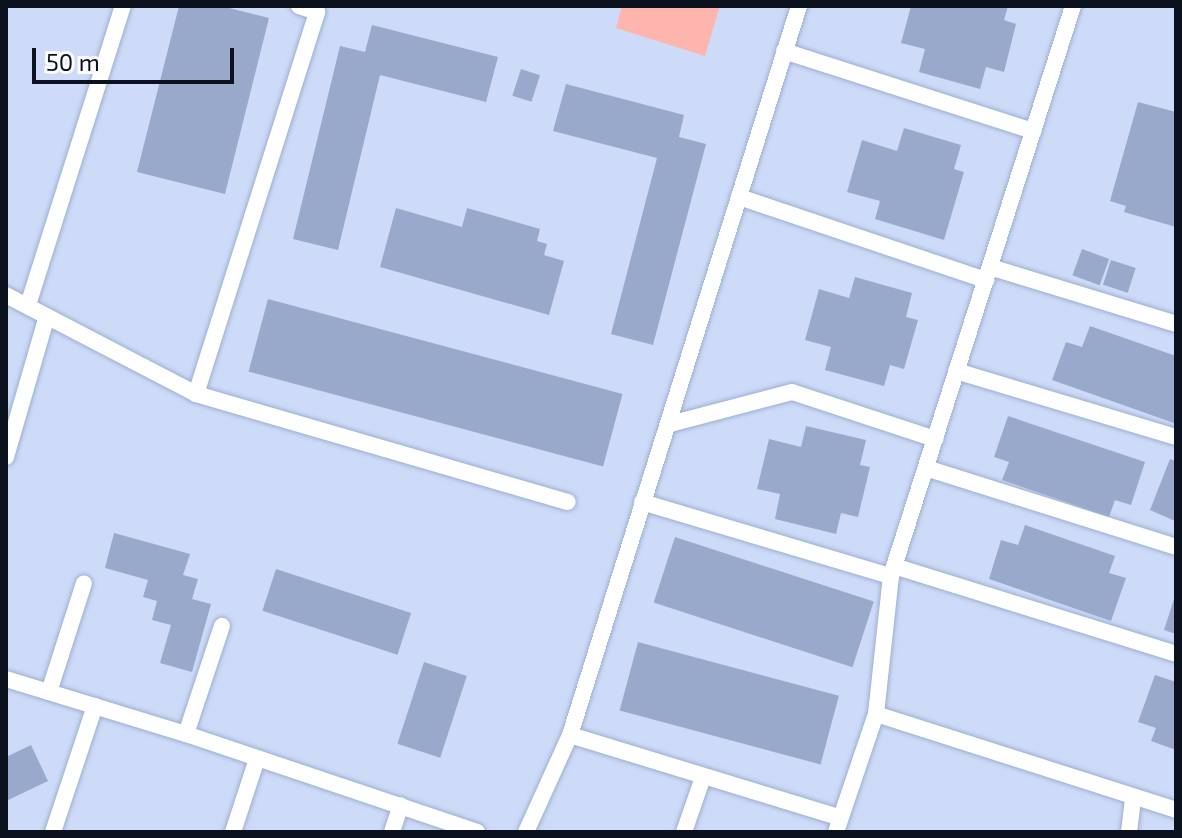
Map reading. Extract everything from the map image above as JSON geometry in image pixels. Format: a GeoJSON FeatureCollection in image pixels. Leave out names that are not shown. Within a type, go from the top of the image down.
{"type":"FeatureCollection","features":[{"type":"Feature","properties":{"kind":"lane"},"geometry":{"type":"LineString","coordinates":[[28,305],[123,6]]}},
{"type":"Feature","properties":{"kind":"lane"},"geometry":{"type":"LineString","coordinates":[[196,394],[317,12],[299,6]]}},
{"type":"Feature","properties":{"kind":"lane"},"geometry":{"type":"LineString","coordinates":[[526,832],[570,735],[799,6]]}},
{"type":"Feature","properties":{"kind":"lane"},"geometry":{"type":"LineString","coordinates":[[570,735],[839,825],[876,714],[892,571],[1073,6]]}},
{"type":"Feature","properties":{"kind":"lane"},"geometry":{"type":"LineString","coordinates":[[784,51],[1033,131]]}},
{"type":"Feature","properties":{"kind":"lane"},"geometry":{"type":"LineString","coordinates":[[739,197],[988,274],[1176,324]]}},
{"type":"Feature","properties":{"kind":"lane"},"geometry":{"type":"LineString","coordinates":[[6,295],[28,305],[46,319],[196,394],[568,502]]}},
{"type":"Feature","properties":{"kind":"lane"},"geometry":{"type":"LineString","coordinates":[[6,457],[46,319]]}},
{"type":"Feature","properties":{"kind":"lane"},"geometry":{"type":"LineString","coordinates":[[956,371],[1176,437]]}},
{"type":"Feature","properties":{"kind":"lane"},"geometry":{"type":"LineString","coordinates":[[670,424],[792,392],[935,439]]}},
{"type":"Feature","properties":{"kind":"lane"},"geometry":{"type":"LineString","coordinates":[[926,468],[1176,547]]}},
{"type":"Feature","properties":{"kind":"lane"},"geometry":{"type":"LineString","coordinates":[[642,502],[1176,654]]}},
{"type":"Feature","properties":{"kind":"lane"},"geometry":{"type":"LineString","coordinates":[[49,692],[84,583]]}},
{"type":"Feature","properties":{"kind":"lane"},"geometry":{"type":"LineString","coordinates":[[186,734],[222,626]]}},
{"type":"Feature","properties":{"kind":"lane"},"geometry":{"type":"LineString","coordinates":[[6,679],[186,734],[477,832]]}},
{"type":"Feature","properties":{"kind":"lane"},"geometry":{"type":"LineString","coordinates":[[53,832],[95,706]]}},
{"type":"Feature","properties":{"kind":"lane"},"geometry":{"type":"LineString","coordinates":[[876,714],[1176,810]]}},
{"type":"Feature","properties":{"kind":"lane"},"geometry":{"type":"LineString","coordinates":[[233,832],[257,759]]}},
{"type":"Feature","properties":{"kind":"lane"},"geometry":{"type":"LineString","coordinates":[[684,832],[703,777]]}},
{"type":"Feature","properties":{"kind":"lane"},"geometry":{"type":"LineString","coordinates":[[1129,832],[1133,797]]}},
{"type":"Feature","properties":{"kind":"lane"},"geometry":{"type":"LineString","coordinates":[[392,832],[401,805]]}},
{"type":"Feature","properties":{"kind":"shaded area"},"geometry":{"type":"Polygon","coordinates":[[[622,6],[720,6],[705,56],[616,28],[622,6]]]}},
{"type":"Feature","properties":{"kind":"building"},"geometry":{"type":"Polygon","coordinates":[[[179,6],[221,6],[269,18],[225,194],[137,172],[179,6]]]}},
{"type":"Feature","properties":{"kind":"building"},"geometry":{"type":"Polygon","coordinates":[[[911,6],[1008,6],[1004,20],[1016,24],[1004,72],[986,67],[980,89],[919,72],[925,49],[901,43],[911,6]]]}},
{"type":"Feature","properties":{"kind":"building"},"geometry":{"type":"Polygon","coordinates":[[[372,25],[498,57],[486,102],[380,75],[338,250],[293,239],[340,46],[365,52],[372,25]]]}},
{"type":"Feature","properties":{"kind":"building"},"geometry":{"type":"Polygon","coordinates":[[[521,69],[540,75],[531,102],[512,96],[521,69]]]}},
{"type":"Feature","properties":{"kind":"building"},"geometry":{"type":"Polygon","coordinates":[[[566,84],[684,115],[679,137],[706,144],[653,345],[611,334],[657,158],[553,131],[566,84]]]}},
{"type":"Feature","properties":{"kind":"building"},"geometry":{"type":"Polygon","coordinates":[[[1138,102],[1176,112],[1176,227],[1124,212],[1126,206],[1110,201],[1138,102]]]}},
{"type":"Feature","properties":{"kind":"building"},"geometry":{"type":"Polygon","coordinates":[[[904,128],[961,145],[954,169],[964,172],[944,240],[875,219],[880,201],[847,192],[862,140],[897,151],[904,128]]]}},
{"type":"Feature","properties":{"kind":"building"},"geometry":{"type":"Polygon","coordinates":[[[396,208],[462,227],[467,208],[540,229],[537,241],[547,244],[544,255],[564,261],[549,315],[380,267],[396,208]]]}},
{"type":"Feature","properties":{"kind":"building"},"geometry":{"type":"Polygon","coordinates":[[[1082,249],[1109,259],[1100,285],[1072,275],[1082,249]]]}},
{"type":"Feature","properties":{"kind":"building"},"geometry":{"type":"Polygon","coordinates":[[[1111,260],[1136,268],[1128,293],[1103,285],[1111,260]]]}},
{"type":"Feature","properties":{"kind":"building"},"geometry":{"type":"Polygon","coordinates":[[[855,277],[912,293],[906,317],[918,320],[904,369],[890,365],[884,386],[825,370],[831,347],[805,340],[819,289],[849,298],[855,277]]]}},
{"type":"Feature","properties":{"kind":"building"},"geometry":{"type":"Polygon","coordinates":[[[268,299],[622,394],[603,466],[249,371],[268,299]]]}},
{"type":"Feature","properties":{"kind":"building"},"geometry":{"type":"Polygon","coordinates":[[[1090,326],[1176,356],[1174,423],[1052,380],[1066,342],[1082,347],[1090,326]]]}},
{"type":"Feature","properties":{"kind":"building"},"geometry":{"type":"Polygon","coordinates":[[[1008,416],[1145,462],[1131,505],[1115,500],[1109,517],[1002,480],[1009,462],[994,457],[1008,416]]]}},
{"type":"Feature","properties":{"kind":"building"},"geometry":{"type":"Polygon","coordinates":[[[806,426],[866,440],[860,465],[870,467],[858,517],[841,513],[836,534],[775,519],[780,494],[757,489],[769,439],[801,447],[806,426]]]}},
{"type":"Feature","properties":{"kind":"building"},"geometry":{"type":"Polygon","coordinates":[[[1170,459],[1176,461],[1175,521],[1150,510],[1170,459]]]}},
{"type":"Feature","properties":{"kind":"building"},"geometry":{"type":"Polygon","coordinates":[[[1025,525],[1115,556],[1109,573],[1126,578],[1111,621],[989,579],[1001,540],[1018,545],[1025,525]]]}},
{"type":"Feature","properties":{"kind":"building"},"geometry":{"type":"Polygon","coordinates":[[[114,533],[190,554],[183,575],[198,579],[192,599],[211,604],[192,672],[160,663],[171,625],[152,620],[157,601],[143,597],[148,580],[105,568],[114,533]]]}},
{"type":"Feature","properties":{"kind":"building"},"geometry":{"type":"Polygon","coordinates":[[[675,537],[874,602],[852,667],[654,603],[675,537]]]}},
{"type":"Feature","properties":{"kind":"building"},"geometry":{"type":"Polygon","coordinates":[[[276,569],[411,613],[397,655],[262,611],[276,569]]]}},
{"type":"Feature","properties":{"kind":"building"},"geometry":{"type":"Polygon","coordinates":[[[1176,596],[1176,634],[1164,630],[1176,596]]]}},
{"type":"Feature","properties":{"kind":"building"},"geometry":{"type":"Polygon","coordinates":[[[638,642],[839,696],[821,764],[620,711],[638,642]]]}},
{"type":"Feature","properties":{"kind":"building"},"geometry":{"type":"Polygon","coordinates":[[[424,662],[467,676],[440,758],[397,744],[424,662]]]}},
{"type":"Feature","properties":{"kind":"building"},"geometry":{"type":"Polygon","coordinates":[[[1155,675],[1176,682],[1176,750],[1151,741],[1156,728],[1138,722],[1155,675]]]}},
{"type":"Feature","properties":{"kind":"building"},"geometry":{"type":"Polygon","coordinates":[[[31,745],[48,781],[6,801],[6,757],[31,745]]]}}]}
